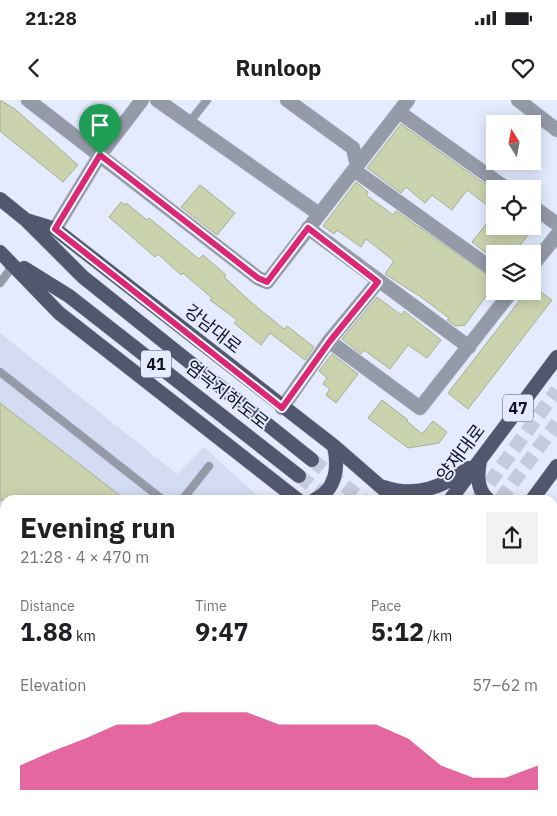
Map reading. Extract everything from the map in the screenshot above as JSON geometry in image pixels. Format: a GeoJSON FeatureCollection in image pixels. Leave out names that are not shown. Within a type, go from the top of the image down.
{"type":"FeatureCollection","features":[{"type":"Feature","properties":{"kind":"main road","name":"강남대로"},"geometry":{"type":"LineString","coordinates":[[0,200],[26,220],[55,229],[282,408],[334,446],[390,495]]}},
{"type":"Feature","properties":{"kind":"main road","name":"염곡지하도로"},"geometry":{"type":"LineString","coordinates":[[26,220],[83,277],[312,460]]}},
{"type":"Feature","properties":{"kind":"main road","name":"염곡지하도로"},"geometry":{"type":"LineString","coordinates":[[3,258],[69,296],[298,476]]}},
{"type":"Feature","properties":{"kind":"main road"},"geometry":{"type":"LineString","coordinates":[[3,258],[58,313],[292,495]]}},
{"type":"Feature","properties":{"kind":"main road","name":"양재대로"},"geometry":{"type":"LineString","coordinates":[[454,495],[557,356]]}},
{"type":"Feature","properties":{"kind":"main road"},"geometry":{"type":"LineString","coordinates":[[322,495],[326,492],[334,479],[334,446]]}},
{"type":"Feature","properties":{"kind":"main road"},"geometry":{"type":"LineString","coordinates":[[379,486],[403,492],[428,490],[452,480],[480,460]]}},
{"type":"Feature","properties":{"kind":"main road"},"geometry":{"type":"LineString","coordinates":[[480,460],[479,482],[484,495]]}},
{"type":"Feature","properties":{"kind":"main road"},"geometry":{"type":"LineString","coordinates":[[536,495],[557,466]]}},
{"type":"Feature","properties":{"kind":"street"},"geometry":{"type":"LineString","coordinates":[[28,100],[258,278],[267,282],[408,100]]}},
{"type":"Feature","properties":{"kind":"street"},"geometry":{"type":"LineString","coordinates":[[55,229],[100,155],[142,100]]}},
{"type":"Feature","properties":{"kind":"street"},"geometry":{"type":"LineString","coordinates":[[157,100],[188,124],[319,214]]}},
{"type":"Feature","properties":{"kind":"street"},"geometry":{"type":"LineString","coordinates":[[287,100],[353,148],[355,168],[486,264]]}},
{"type":"Feature","properties":{"kind":"street"},"geometry":{"type":"LineString","coordinates":[[518,100],[557,130]]}},
{"type":"Feature","properties":{"kind":"street"},"geometry":{"type":"LineString","coordinates":[[399,112],[495,180]]}},
{"type":"Feature","properties":{"kind":"street"},"geometry":{"type":"LineString","coordinates":[[541,212],[557,224]]}},
{"type":"Feature","properties":{"kind":"street"},"geometry":{"type":"LineString","coordinates":[[308,228],[378,282],[468,347]]}},
{"type":"Feature","properties":{"kind":"street"},"geometry":{"type":"LineString","coordinates":[[541,255],[557,235]]}},
{"type":"Feature","properties":{"kind":"street"},"geometry":{"type":"LineString","coordinates":[[282,408],[330,341],[378,282]]}},
{"type":"Feature","properties":{"kind":"street"},"geometry":{"type":"LineString","coordinates":[[330,341],[420,408],[505,300]]}},
{"type":"Feature","properties":{"kind":"lane"},"geometry":{"type":"LineString","coordinates":[[188,124],[207,100]]}},
{"type":"Feature","properties":{"kind":"lane"},"geometry":{"type":"LineString","coordinates":[[0,283],[9,271],[3,258]]}},
{"type":"Feature","properties":{"kind":"lane"},"geometry":{"type":"LineString","coordinates":[[0,372],[157,495]]}},
{"type":"Feature","properties":{"kind":"lane"},"geometry":{"type":"LineString","coordinates":[[186,495],[210,466]]}},
{"type":"Feature","properties":{"kind":"shaded area"},"geometry":{"type":"Polygon","coordinates":[[[0,333],[177,474],[204,447],[257,495],[0,495],[0,333]]]}},
{"type":"Feature","properties":{"kind":"building"},"geometry":{"type":"Polygon","coordinates":[[[0,100],[15,109],[78,165],[63,182],[0,131],[0,100]]]}},
{"type":"Feature","properties":{"kind":"building"},"geometry":{"type":"Polygon","coordinates":[[[401,124],[486,185],[486,204],[467,190],[452,210],[432,195],[425,203],[406,187],[401,193],[367,168],[401,124]]]}},
{"type":"Feature","properties":{"kind":"building"},"geometry":{"type":"Polygon","coordinates":[[[356,182],[368,192],[366,195],[393,215],[396,211],[486,274],[486,296],[465,325],[456,326],[447,320],[449,318],[421,297],[385,274],[394,261],[366,239],[361,247],[337,230],[334,234],[323,226],[356,182]]]}},
{"type":"Feature","properties":{"kind":"building"},"geometry":{"type":"Polygon","coordinates":[[[200,185],[235,213],[217,235],[181,207],[200,185]]]}},
{"type":"Feature","properties":{"kind":"building"},"geometry":{"type":"Polygon","coordinates":[[[121,202],[125,205],[126,203],[147,220],[149,218],[199,259],[203,255],[226,275],[224,277],[253,304],[284,329],[287,326],[314,347],[305,360],[270,333],[261,345],[234,323],[237,320],[210,300],[212,298],[183,273],[181,275],[158,254],[155,257],[109,217],[121,202]]]}},
{"type":"Feature","properties":{"kind":"building"},"geometry":{"type":"Polygon","coordinates":[[[486,224],[486,235],[528,235],[520,245],[486,245],[486,253],[472,242],[486,224]]]}},
{"type":"Feature","properties":{"kind":"building"},"geometry":{"type":"Polygon","coordinates":[[[541,292],[552,300],[468,409],[448,393],[520,300],[541,300],[541,292]]]}},
{"type":"Feature","properties":{"kind":"building"},"geometry":{"type":"Polygon","coordinates":[[[377,297],[401,315],[404,311],[441,340],[427,358],[408,345],[390,369],[364,350],[361,354],[342,339],[377,297]]]}},
{"type":"Feature","properties":{"kind":"building"},"geometry":{"type":"Polygon","coordinates":[[[332,354],[358,374],[336,403],[326,395],[330,389],[323,384],[327,378],[319,371],[332,354]]]}},
{"type":"Feature","properties":{"kind":"building"},"geometry":{"type":"Polygon","coordinates":[[[382,400],[408,420],[422,434],[433,421],[447,432],[439,443],[408,448],[368,418],[382,400]]]}},
{"type":"Feature","properties":{"kind":"building"},"geometry":{"type":"Polygon","coordinates":[[[0,403],[120,495],[0,495],[0,403]]]}},
{"type":"Feature","properties":{"kind":"tunnel"},"geometry":{"type":"LineString","coordinates":[[481,495],[557,390]]}},
{"type":"Feature","properties":{"kind":"tunnel"},"geometry":{"type":"LineString","coordinates":[[504,495],[557,423]]}},
{"type":"Feature","properties":{"kind":"tunnel"},"geometry":{"type":"LineString","coordinates":[[312,460],[357,495]]}},
{"type":"Feature","properties":{"kind":"tunnel"},"geometry":{"type":"LineString","coordinates":[[299,476],[324,495]]}},
{"type":"Feature","properties":{"kind":"route"},"geometry":{"type":"LineString","coordinates":[[100,155],[258,278],[267,282],[308,228],[378,282],[330,341],[282,408],[55,229],[100,155]]}}]}
